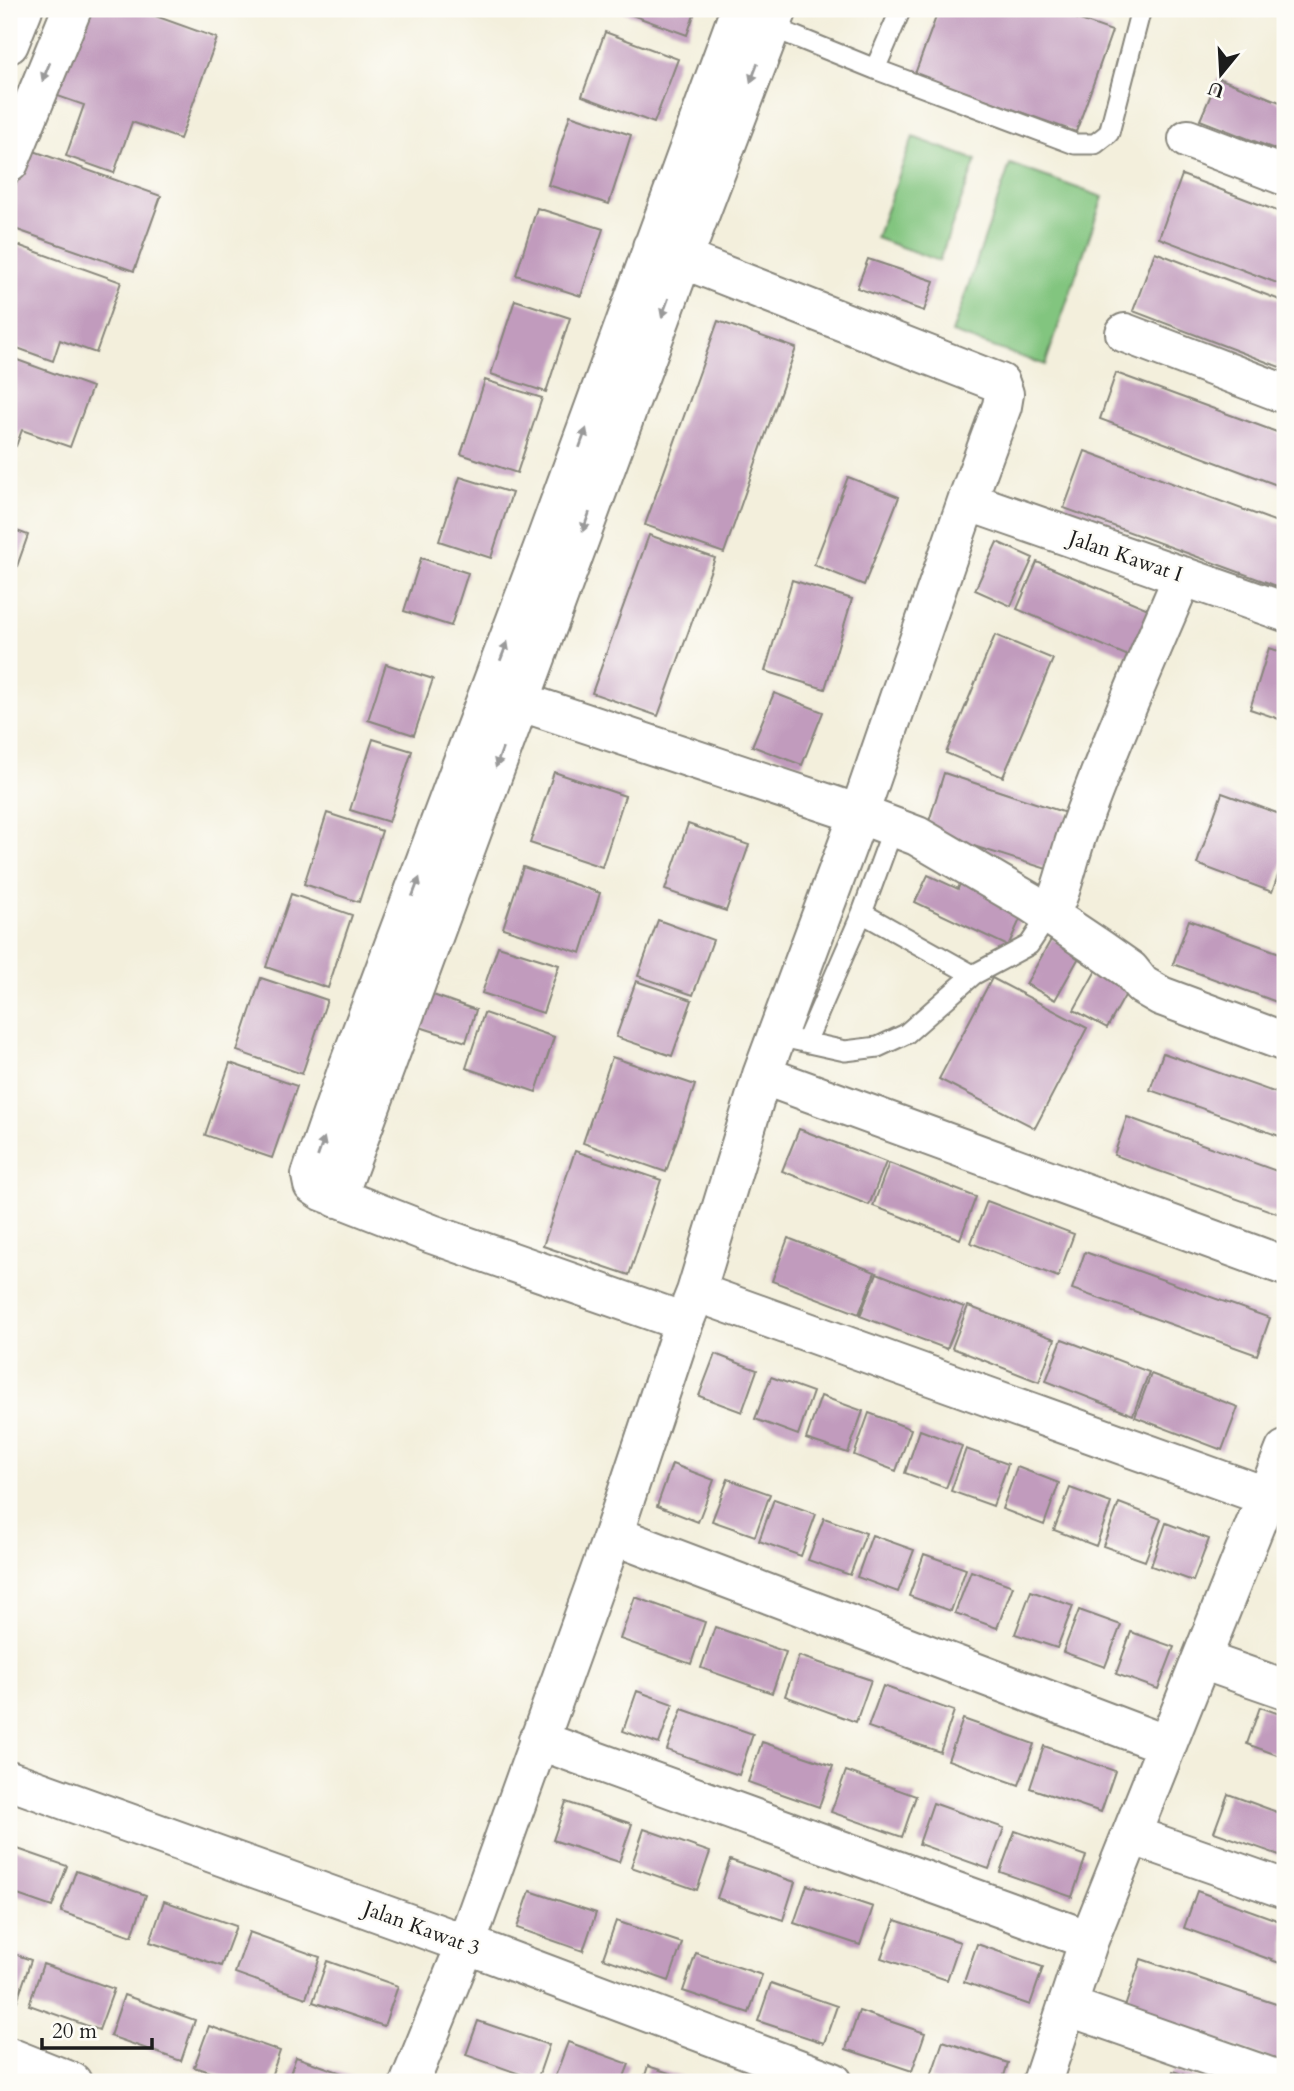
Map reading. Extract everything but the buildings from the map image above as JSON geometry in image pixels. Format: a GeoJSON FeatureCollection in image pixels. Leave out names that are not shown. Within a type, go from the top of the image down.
{"type":"FeatureCollection","features":[{"type":"Feature","properties":{"kind":"street"},"geometry":{"type":"LineString","coordinates":[[9,44],[23,9]]}},
{"type":"Feature","properties":{"kind":"street"},"geometry":{"type":"LineString","coordinates":[[9,163],[72,9]]}},
{"type":"Feature","properties":{"kind":"street"},"geometry":{"type":"LineString","coordinates":[[757,15],[418,929],[338,1198],[432,1234],[1278,1479],[1089,1940],[1042,2082]]}},
{"type":"Feature","properties":{"kind":"street"},"geometry":{"type":"LineString","coordinates":[[1188,139],[1285,176]]}},
{"type":"Feature","properties":{"kind":"street"},"geometry":{"type":"LineString","coordinates":[[410,2082],[466,1944],[613,1535],[690,1307],[762,1075],[791,1039],[876,820],[967,501],[1004,394],[1000,383],[667,254]]}},
{"type":"Feature","properties":{"kind":"street"},"geometry":{"type":"LineString","coordinates":[[1125,332],[1285,394]]}},
{"type":"Feature","properties":{"kind":"street","name":"Jalan Kawat I"},"geometry":{"type":"LineString","coordinates":[[967,501],[1285,612]]}},
{"type":"Feature","properties":{"kind":"street"},"geometry":{"type":"LineString","coordinates":[[1049,915],[1056,904],[1083,818],[1140,674],[1183,576]]}},
{"type":"Feature","properties":{"kind":"street"},"geometry":{"type":"LineString","coordinates":[[504,696],[917,836],[1100,948],[1129,970],[1142,985],[1161,996],[1285,1042]]}},
{"type":"Feature","properties":{"kind":"street"},"geometry":{"type":"LineString","coordinates":[[762,1075],[1285,1266]]}},
{"type":"Feature","properties":{"kind":"street"},"geometry":{"type":"LineString","coordinates":[[613,1535],[1167,1745]]}},
{"type":"Feature","properties":{"kind":"street"},"geometry":{"type":"LineString","coordinates":[[1202,1660],[1285,1689]]}},
{"type":"Feature","properties":{"kind":"street"},"geometry":{"type":"LineString","coordinates":[[538,1740],[1089,1940]]}},
{"type":"Feature","properties":{"kind":"street","name":"Jalan Kawat 3"},"geometry":{"type":"LineString","coordinates":[[9,1780],[466,1944],[833,2082]]}},
{"type":"Feature","properties":{"kind":"street"},"geometry":{"type":"LineString","coordinates":[[1131,1835],[1285,1889]]}},
{"type":"Feature","properties":{"kind":"street"},"geometry":{"type":"LineString","coordinates":[[1067,2006],[1284,2082]]}},
{"type":"Feature","properties":{"kind":"street"},"geometry":{"type":"LineString","coordinates":[[9,2057],[72,2082]]}},
{"type":"Feature","properties":{"kind":"lane"},"geometry":{"type":"LineString","coordinates":[[875,69],[901,9]]}},
{"type":"Feature","properties":{"kind":"lane"},"geometry":{"type":"LineString","coordinates":[[757,15],[875,69],[1075,144],[1096,144],[1109,133],[1141,9]]}},
{"type":"Feature","properties":{"kind":"lane"},"geometry":{"type":"LineString","coordinates":[[876,820],[862,913],[791,1039],[845,1051],[878,1047],[906,1034],[973,975],[1030,945],[1049,915]]}},
{"type":"Feature","properties":{"kind":"lane"},"geometry":{"type":"LineString","coordinates":[[862,913],[973,975]]}},
{"type":"Feature","properties":{"kind":"green space"},"geometry":{"type":"Polygon","coordinates":[[[913,137],[976,160],[939,261],[876,238],[913,137]]]}},
{"type":"Feature","properties":{"kind":"green space"},"geometry":{"type":"Polygon","coordinates":[[[1010,164],[1103,197],[1045,365],[952,333],[1010,164]]]}}]}
